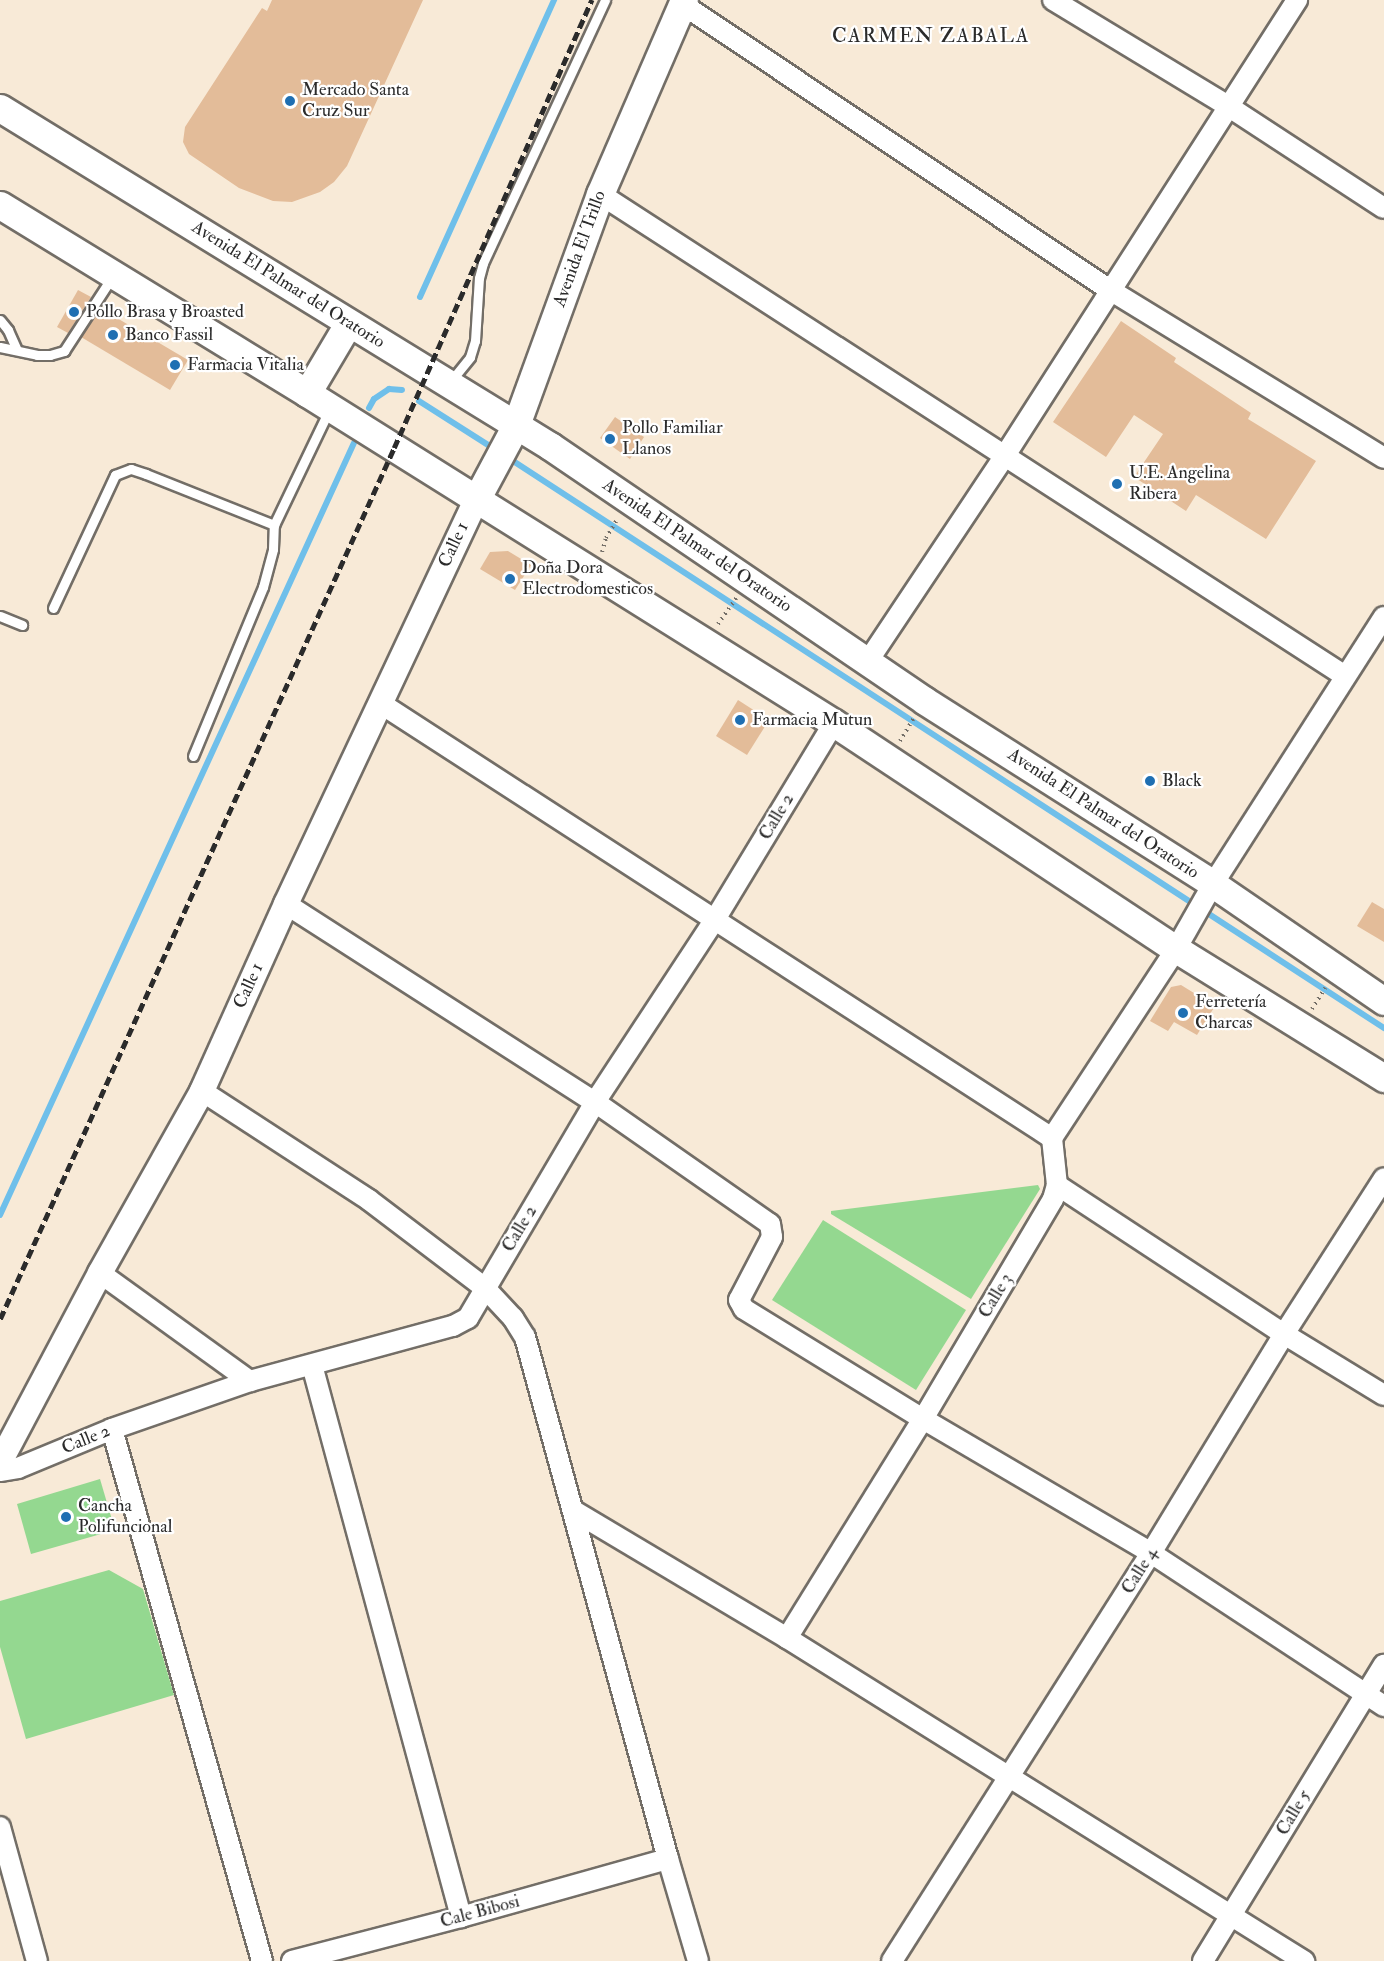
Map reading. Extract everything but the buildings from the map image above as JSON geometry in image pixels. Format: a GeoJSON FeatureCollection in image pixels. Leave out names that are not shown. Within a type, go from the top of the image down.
{"type":"FeatureCollection","features":[{"type":"Feature","properties":{"kind":"main road","name":"Avenida El Trillo"},"geometry":{"type":"LineString","coordinates":[[477,498],[512,433],[600,194],[683,2]]}},
{"type":"Feature","properties":{"kind":"main road","name":"Avenida El Palmar del Oratorio"},"geometry":{"type":"LineString","coordinates":[[0,108],[344,330],[448,384],[512,433],[868,661],[1208,891],[1384,1001]]}},
{"type":"Feature","properties":{"kind":"main road"},"geometry":{"type":"LineString","coordinates":[[0,205],[113,275],[312,384],[330,408],[1182,938],[1384,1078]]}},
{"type":"Feature","properties":{"kind":"main road"},"geometry":{"type":"LineString","coordinates":[[312,384],[344,330]]}},
{"type":"Feature","properties":{"kind":"street"},"geometry":{"type":"LineString","coordinates":[[1053,0],[1228,106],[1384,208]]}},
{"type":"Feature","properties":{"kind":"street"},"geometry":{"type":"LineString","coordinates":[[868,661],[1004,458],[1297,0]]}},
{"type":"Feature","properties":{"kind":"street"},"geometry":{"type":"LineString","coordinates":[[683,2],[1110,290],[1384,458]]}},
{"type":"Feature","properties":{"kind":"street"},"geometry":{"type":"LineString","coordinates":[[600,194],[1004,458],[1345,676]]}},
{"type":"Feature","properties":{"kind":"street","name":"Calle 1"},"geometry":{"type":"LineString","coordinates":[[0,1462],[100,1274],[202,1091],[286,904],[477,498]]}},
{"type":"Feature","properties":{"kind":"street"},"geometry":{"type":"LineString","coordinates":[[380,703],[1052,1138],[1182,938],[1208,891],[1384,617]]}},
{"type":"Feature","properties":{"kind":"street","name":"Calle 2"},"geometry":{"type":"LineString","coordinates":[[0,1471],[18,1468],[112,1429],[250,1381],[461,1322],[468,1318],[596,1102],[714,921],[834,723]]}},
{"type":"Feature","properties":{"kind":"street"},"geometry":{"type":"LineString","coordinates":[[286,904],[596,1102],[770,1224],[772,1237],[739,1300],[744,1309],[922,1419],[1151,1553],[1384,1706]]}},
{"type":"Feature","properties":{"kind":"street"},"geometry":{"type":"LineString","coordinates":[[202,1091],[369,1200],[485,1288],[513,1318],[525,1337],[668,1859],[699,1961]]}},
{"type":"Feature","properties":{"kind":"street","name":"Calle 3"},"geometry":{"type":"LineString","coordinates":[[787,1638],[922,1419],[1053,1199],[1057,1185],[1052,1138]]}},
{"type":"Feature","properties":{"kind":"street","name":"Calle 4"},"geometry":{"type":"LineString","coordinates":[[892,1961],[1151,1553],[1284,1334],[1384,1178]]}},
{"type":"Feature","properties":{"kind":"street"},"geometry":{"type":"LineString","coordinates":[[1057,1185],[1284,1334],[1384,1395]]}},
{"type":"Feature","properties":{"kind":"street"},"geometry":{"type":"LineString","coordinates":[[100,1274],[250,1381]]}},
{"type":"Feature","properties":{"kind":"street"},"geometry":{"type":"LineString","coordinates":[[312,1365],[461,1917]]}},
{"type":"Feature","properties":{"kind":"street"},"geometry":{"type":"LineString","coordinates":[[112,1429],[262,1961]]}},
{"type":"Feature","properties":{"kind":"street"},"geometry":{"type":"LineString","coordinates":[[574,1511],[787,1638],[1304,1961]]}},
{"type":"Feature","properties":{"kind":"street","name":"Calle 5"},"geometry":{"type":"LineString","coordinates":[[1203,1961],[1384,1665]]}},
{"type":"Feature","properties":{"kind":"street"},"geometry":{"type":"LineString","coordinates":[[0,1827],[37,1961]]}},
{"type":"Feature","properties":{"kind":"street","name":"Cale Bibosi"},"geometry":{"type":"LineString","coordinates":[[292,1961],[668,1859]]}},
{"type":"Feature","properties":{"kind":"lane"},"geometry":{"type":"LineString","coordinates":[[448,384],[470,357],[475,341],[478,278],[483,263],[605,0]]}},
{"type":"Feature","properties":{"kind":"lane"},"geometry":{"type":"LineString","coordinates":[[0,347],[50,355],[64,351],[113,275]]}},
{"type":"Feature","properties":{"kind":"lane"},"geometry":{"type":"LineString","coordinates":[[0,320],[8,330],[17,350]]}},
{"type":"Feature","properties":{"kind":"lane"},"geometry":{"type":"LineString","coordinates":[[193,756],[263,587],[272,557],[274,525],[330,408]]}},
{"type":"Feature","properties":{"kind":"lane"},"geometry":{"type":"LineString","coordinates":[[53,608],[115,474],[131,470],[146,474],[274,525]]}},
{"type":"Feature","properties":{"kind":"lane"},"geometry":{"type":"LineString","coordinates":[[0,616],[22,625]]}},
{"type":"Feature","properties":{"kind":"path"},"geometry":{"type":"LineString","coordinates":[[606,538],[621,513]]}},
{"type":"Feature","properties":{"kind":"path"},"geometry":{"type":"LineString","coordinates":[[723,617],[740,592]]}},
{"type":"Feature","properties":{"kind":"path"},"geometry":{"type":"LineString","coordinates":[[901,740],[919,711]]}},
{"type":"Feature","properties":{"kind":"path"},"geometry":{"type":"LineString","coordinates":[[1312,1008],[1331,979]]}},
{"type":"Feature","properties":{"kind":"green space"},"geometry":{"type":"Polygon","coordinates":[[[1038,1185],[1040,1189],[971,1299],[831,1214],[831,1211],[1038,1185]]]}},
{"type":"Feature","properties":{"kind":"green space"},"geometry":{"type":"Polygon","coordinates":[[[823,1220],[966,1310],[916,1390],[772,1300],[823,1220]]]}},
{"type":"Feature","properties":{"kind":"green space","name":"Cancha Polifuncional"},"geometry":{"type":"Polygon","coordinates":[[[100,1479],[115,1530],[31,1554],[17,1504],[100,1479]]]}},
{"type":"Feature","properties":{"kind":"green space"},"geometry":{"type":"Polygon","coordinates":[[[109,1570],[143,1589],[174,1695],[26,1739],[0,1647],[0,1601],[109,1570]]]}},
{"type":"Feature","properties":{"kind":"waterway"},"geometry":{"type":"LineString","coordinates":[[420,297],[554,0]]}},
{"type":"Feature","properties":{"kind":"waterway"},"geometry":{"type":"LineString","coordinates":[[369,408],[374,399],[389,389],[402,390]]}},
{"type":"Feature","properties":{"kind":"waterway"},"geometry":{"type":"LineString","coordinates":[[419,401],[496,450]]}},
{"type":"Feature","properties":{"kind":"waterway"},"geometry":{"type":"LineString","coordinates":[[0,1215],[354,443]]}},
{"type":"Feature","properties":{"kind":"waterway"},"geometry":{"type":"LineString","coordinates":[[507,457],[1384,1028]]}},
{"type":"Feature","properties":{"kind":"railway"},"geometry":{"type":"LineString","coordinates":[[0,1319],[394,448],[592,0]]}},
{"type":"Feature","properties":{"kind":"place","name":"Mercado Santa Cruz Sur"},"geometry":{"type":"Point","coordinates":[290,101]}},
{"type":"Feature","properties":{"kind":"place","name":"Pollo Brasa y Broasted"},"geometry":{"type":"Point","coordinates":[74,312]}},
{"type":"Feature","properties":{"kind":"place","name":"Banco Fassil"},"geometry":{"type":"Point","coordinates":[113,335]}},
{"type":"Feature","properties":{"kind":"place","name":"Farmacia Vitalia"},"geometry":{"type":"Point","coordinates":[175,365]}},
{"type":"Feature","properties":{"kind":"place","name":"Pollo Familiar Llanos"},"geometry":{"type":"Point","coordinates":[610,439]}},
{"type":"Feature","properties":{"kind":"place","name":"U.E. Angelina Ribera"},"geometry":{"type":"Point","coordinates":[1117,484]}},
{"type":"Feature","properties":{"kind":"place","name":"Doña Dora Electrodomesticos"},"geometry":{"type":"Point","coordinates":[510,579]}},
{"type":"Feature","properties":{"kind":"place","name":"Farmacia Mutun"},"geometry":{"type":"Point","coordinates":[740,720]}},
{"type":"Feature","properties":{"kind":"place","name":"Black"},"geometry":{"type":"Point","coordinates":[1150,781]}},
{"type":"Feature","properties":{"kind":"place","name":"Ferretería Charcas"},"geometry":{"type":"Point","coordinates":[1183,1013]}},
{"type":"Feature","properties":{"kind":"place","name":"Cancha Polifuncional"},"geometry":{"type":"Point","coordinates":[66,1517]}},
{"type":"Feature","properties":{"kind":"district","name":"CARMEN ZABALA"},"geometry":{"type":"Point","coordinates":[931,35]}}]}
